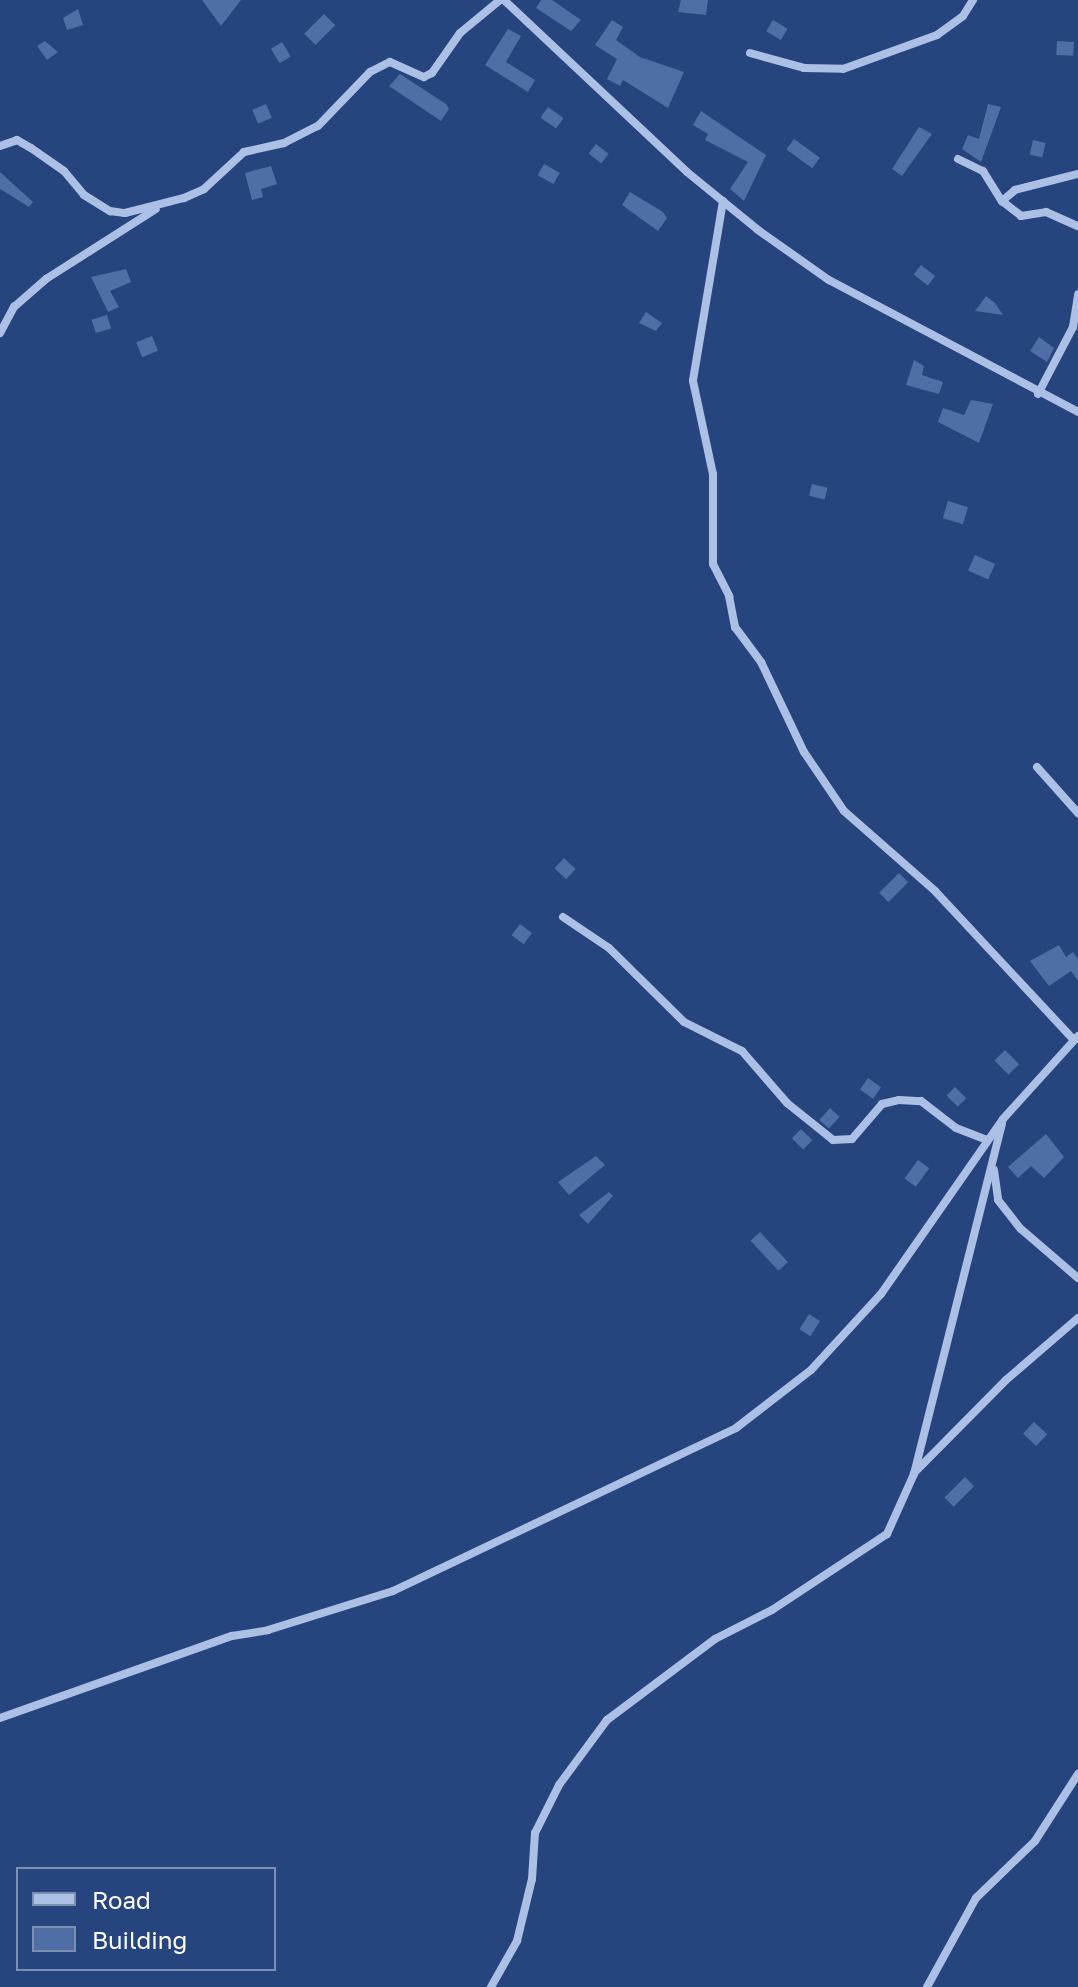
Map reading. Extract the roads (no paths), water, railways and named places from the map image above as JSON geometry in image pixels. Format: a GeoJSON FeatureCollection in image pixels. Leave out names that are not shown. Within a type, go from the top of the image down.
{"type":"FeatureCollection","features":[{"type":"Feature","properties":{"kind":"street"},"geometry":{"type":"LineString","coordinates":[[0,146],[17,140],[31,148],[110,211],[125,213],[163,204],[204,189],[244,152],[298,139],[318,126],[370,72],[390,62],[424,77],[432,73],[460,33],[502,0],[723,201],[829,280],[1038,394],[1078,412]]}},
{"type":"Feature","properties":{"kind":"street"},"geometry":{"type":"LineString","coordinates":[[750,53],[804,68],[843,69],[951,27],[973,0]]}},
{"type":"Feature","properties":{"kind":"street"},"geometry":{"type":"LineString","coordinates":[[958,159],[983,171],[1002,201],[1021,216],[1046,212],[1078,226]]}},
{"type":"Feature","properties":{"kind":"street"},"geometry":{"type":"LineString","coordinates":[[1002,201],[1015,190],[1078,174]]}},
{"type":"Feature","properties":{"kind":"street"},"geometry":{"type":"LineString","coordinates":[[0,1718],[232,1636],[268,1630],[393,1591],[736,1428],[811,1370],[881,1294],[1003,1119],[1076,1038],[935,891],[844,811],[804,752],[761,662],[735,627],[712,555],[713,474],[699,431],[693,381],[723,201]]}},
{"type":"Feature","properties":{"kind":"street"},"geometry":{"type":"LineString","coordinates":[[0,333],[14,307],[46,279],[163,204]]}},
{"type":"Feature","properties":{"kind":"street"},"geometry":{"type":"LineString","coordinates":[[1038,394],[1073,327],[1078,294]]}},
{"type":"Feature","properties":{"kind":"street"},"geometry":{"type":"LineString","coordinates":[[1037,767],[1078,813]]}},
{"type":"Feature","properties":{"kind":"street"},"geometry":{"type":"LineString","coordinates":[[563,917],[580,924],[609,948],[684,1022],[742,1051],[787,1103],[833,1140],[852,1139],[882,1104],[899,1100],[921,1101],[956,1128],[988,1140]]}},
{"type":"Feature","properties":{"kind":"street"},"geometry":{"type":"LineString","coordinates":[[491,1987],[517,1941],[532,1879],[535,1833],[559,1785],[607,1720],[715,1639],[772,1610],[887,1534],[914,1474],[1003,1119]]}},
{"type":"Feature","properties":{"kind":"street"},"geometry":{"type":"LineString","coordinates":[[993,1166],[998,1200],[1021,1229],[1078,1278]]}},
{"type":"Feature","properties":{"kind":"street"},"geometry":{"type":"LineString","coordinates":[[914,1474],[1006,1380],[1078,1318]]}},
{"type":"Feature","properties":{"kind":"street"},"geometry":{"type":"LineString","coordinates":[[927,1987],[976,1898],[1035,1841],[1078,1774]]}}]}
